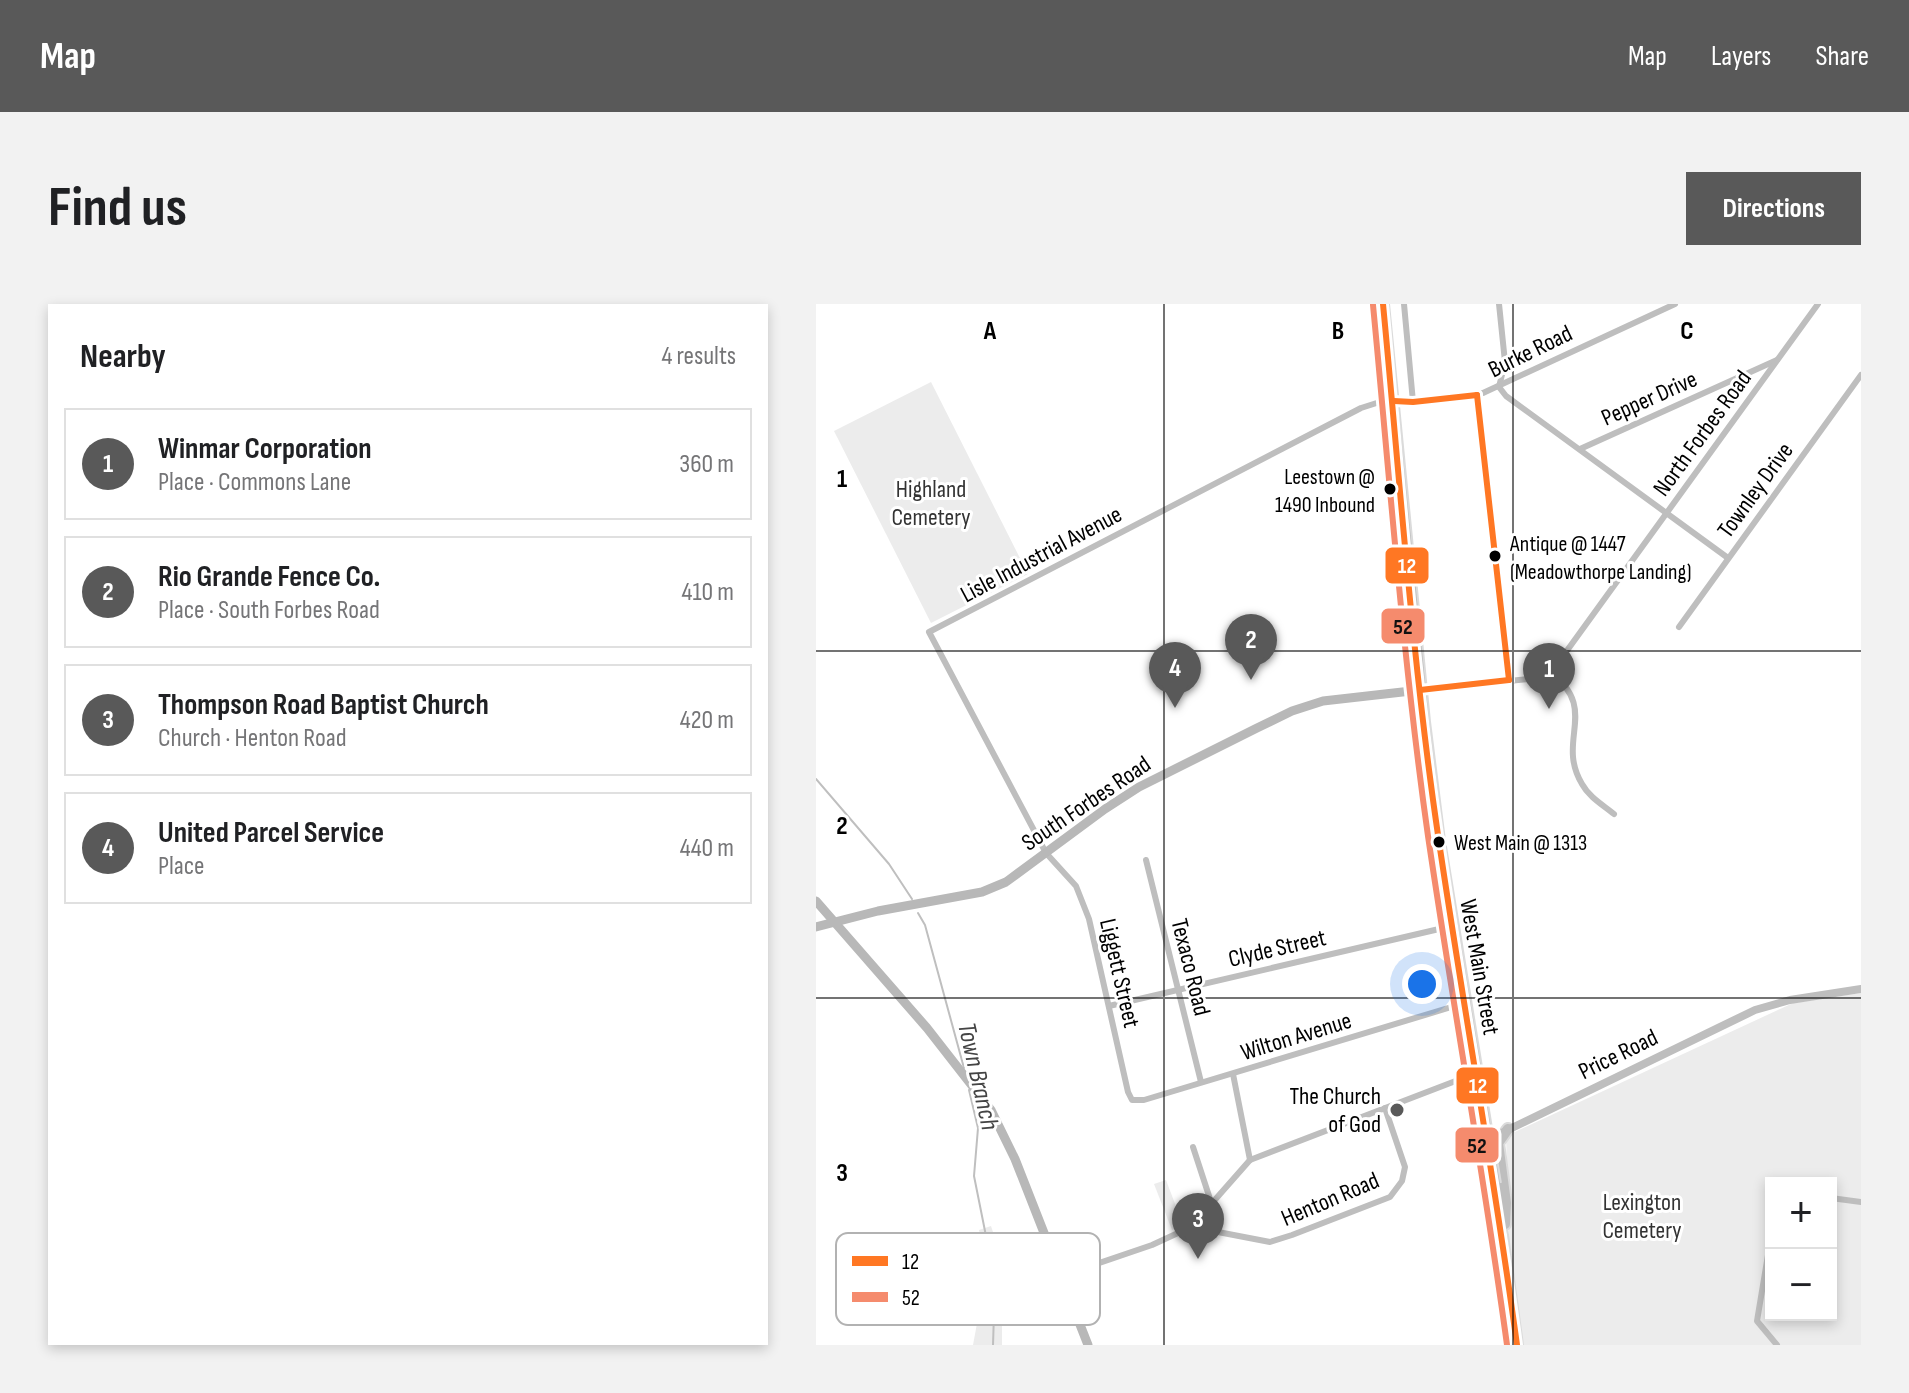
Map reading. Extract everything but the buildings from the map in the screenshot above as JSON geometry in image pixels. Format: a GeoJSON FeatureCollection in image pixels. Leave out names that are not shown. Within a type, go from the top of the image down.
{"type":"FeatureCollection","features":[{"type":"Feature","properties":{"kind":"main road","name":"West Main Street"},"geometry":{"type":"LineString","coordinates":[[1383,304],[1420,690],[1439,841],[1462,1003],[1504,1242],[1517,1345]]}},
{"type":"Feature","properties":{"kind":"main road","name":"South Forbes Road"},"geometry":{"type":"LineString","coordinates":[[816,927],[982,892],[1006,882],[1139,787],[1292,711],[1323,701],[1420,690]]}},
{"type":"Feature","properties":{"kind":"main road"},"geometry":{"type":"LineString","coordinates":[[816,901],[983,1098],[1015,1159],[1043,1233]]}},
{"type":"Feature","properties":{"kind":"main road"},"geometry":{"type":"LineString","coordinates":[[1504,1242],[1506,1203],[1498,1148],[1500,1136],[1508,1129]]}},
{"type":"Feature","properties":{"kind":"main road"},"geometry":{"type":"LineString","coordinates":[[1080,1325],[1088,1345]]}},
{"type":"Feature","properties":{"kind":"street"},"geometry":{"type":"LineString","coordinates":[[1404,304],[1413,402]]}},
{"type":"Feature","properties":{"kind":"street"},"geometry":{"type":"LineString","coordinates":[[1499,304],[1505,362],[1499,384],[1506,396],[1728,558]]}},
{"type":"Feature","properties":{"kind":"street","name":"Burke Road"},"geometry":{"type":"LineString","coordinates":[[1394,401],[1413,402],[1489,391],[1675,304]]}},
{"type":"Feature","properties":{"kind":"street","name":"North Forbes Road"},"geometry":{"type":"LineString","coordinates":[[1549,671],[1577,638],[1818,304]]}},
{"type":"Feature","properties":{"kind":"street","name":"Pepper Drive"},"geometry":{"type":"LineString","coordinates":[[1580,449],[1777,360]]}},
{"type":"Feature","properties":{"kind":"street","name":"Townley Drive"},"geometry":{"type":"LineString","coordinates":[[1679,627],[1861,375]]}},
{"type":"Feature","properties":{"kind":"street"},"geometry":{"type":"LineString","coordinates":[[1477,395],[1509,680]]}},
{"type":"Feature","properties":{"kind":"street","name":"Lisle Industrial Avenue"},"geometry":{"type":"LineString","coordinates":[[1046,853],[929,632],[1326,424],[1377,402],[1394,401]]}},
{"type":"Feature","properties":{"kind":"street"},"geometry":{"type":"LineString","coordinates":[[1420,690],[1538,677],[1549,671],[1565,684],[1576,706],[1572,753],[1578,776],[1592,797],[1614,814]]}},
{"type":"Feature","properties":{"kind":"street","name":"Liggett Street"},"geometry":{"type":"LineString","coordinates":[[1046,853],[1082,896],[1128,1092],[1135,1101],[1144,1100]]}},
{"type":"Feature","properties":{"kind":"street","name":"Texaco Road"},"geometry":{"type":"LineString","coordinates":[[1146,860],[1201,1082]]}},
{"type":"Feature","properties":{"kind":"street","name":"Clyde Street"},"geometry":{"type":"LineString","coordinates":[[1109,1006],[1453,926]]}},
{"type":"Feature","properties":{"kind":"street"},"geometry":{"type":"LineString","coordinates":[[1100,1263],[1152,1245],[1191,1227],[1250,1160],[1464,1079],[1468,1073],[1462,1003],[1439,929]]}},
{"type":"Feature","properties":{"kind":"street","name":"Price Road"},"geometry":{"type":"LineString","coordinates":[[1501,1223],[1495,1224],[1490,1219],[1480,1151],[1485,1141],[1755,1010],[1790,1000],[1861,989]]}},
{"type":"Feature","properties":{"kind":"street","name":"Wilton Avenue"},"geometry":{"type":"LineString","coordinates":[[1144,1100],[1462,1003]]}},
{"type":"Feature","properties":{"kind":"street"},"geometry":{"type":"LineString","coordinates":[[1233,1074],[1250,1160]]}},
{"type":"Feature","properties":{"kind":"street","name":"Henton Road"},"geometry":{"type":"LineString","coordinates":[[1191,1227],[1270,1242],[1390,1197],[1402,1181],[1405,1167],[1385,1108]]}},
{"type":"Feature","properties":{"kind":"street"},"geometry":{"type":"LineString","coordinates":[[1193,1147],[1211,1202]]}},
{"type":"Feature","properties":{"kind":"street"},"geometry":{"type":"LineString","coordinates":[[1837,1199],[1861,1202]]}},
{"type":"Feature","properties":{"kind":"street"},"geometry":{"type":"LineString","coordinates":[[1769,1249],[1757,1321],[1777,1345]]}},
{"type":"Feature","properties":{"kind":"green space","name":"Highland Cemetery"},"geometry":{"type":"Polygon","coordinates":[[[931,382],[1028,574],[931,623],[834,431],[931,382]]]}},
{"type":"Feature","properties":{"kind":"green space","name":"Lexington Cemetery"},"geometry":{"type":"Polygon","coordinates":[[[1861,993],[1861,1345],[1523,1345],[1509,1239],[1506,1136],[1793,1003],[1861,993]]]}},
{"type":"Feature","properties":{"kind":"green space"},"geometry":{"type":"Polygon","coordinates":[[[1166,1180],[1183,1225],[1172,1230],[1154,1184],[1166,1180]]]}},
{"type":"Feature","properties":{"kind":"green space"},"geometry":{"type":"Polygon","coordinates":[[[991,1226],[993,1233],[980,1233],[979,1230],[991,1226]]]}},
{"type":"Feature","properties":{"kind":"green space"},"geometry":{"type":"Polygon","coordinates":[[[976,1325],[1002,1325],[1002,1345],[973,1345],[976,1325]]]}},
{"type":"Feature","properties":{"kind":"waterway","name":"Town Branch"},"geometry":{"type":"LineString","coordinates":[[816,779],[889,864],[912,899]]}},
{"type":"Feature","properties":{"kind":"waterway","name":"Town Branch"},"geometry":{"type":"LineString","coordinates":[[918,913],[925,925],[964,1068]]}},
{"type":"Feature","properties":{"kind":"waterway","name":"Town Branch"},"geometry":{"type":"LineString","coordinates":[[969,1090],[978,1128],[974,1176],[985,1233]]}},
{"type":"Feature","properties":{"kind":"waterway","name":"Town Branch"},"geometry":{"type":"LineString","coordinates":[[993,1345],[994,1325]]}},
{"type":"Feature","properties":{"kind":"transit line","name":"12"},"geometry":{"type":"LineString","coordinates":[[1383,304],[1429,769],[1517,1345]]}},
{"type":"Feature","properties":{"kind":"transit line","name":"52"},"geometry":{"type":"LineString","coordinates":[[1373,305],[1419,770],[1507,1345]]}},
{"type":"Feature","properties":{"kind":"transit line","name":"12"},"geometry":{"type":"LineString","coordinates":[[1477,395],[1509,680]]}},
{"type":"Feature","properties":{"kind":"transit line","name":"12"},"geometry":{"type":"LineString","coordinates":[[1394,401],[1477,395]]}},
{"type":"Feature","properties":{"kind":"transit line","name":"12"},"geometry":{"type":"LineString","coordinates":[[1420,690],[1509,680]]}},
{"type":"Feature","properties":{"kind":"place","name":"Leestown @ 1490 Inbound"},"geometry":{"type":"Point","coordinates":[1390,489]}},
{"type":"Feature","properties":{"kind":"place","name":"Antique @ 1447 (Meadowthorpe Landing)"},"geometry":{"type":"Point","coordinates":[1495,556]}},
{"type":"Feature","properties":{"kind":"place","name":"Rio Grande Fence Co."},"geometry":{"type":"Point","coordinates":[1251,680]}},
{"type":"Feature","properties":{"kind":"place","name":"United Parcel Service"},"geometry":{"type":"Point","coordinates":[1175,708]}},
{"type":"Feature","properties":{"kind":"place","name":"Winmar Corporation"},"geometry":{"type":"Point","coordinates":[1549,709]}},
{"type":"Feature","properties":{"kind":"place","name":"West Main @ 1313"},"geometry":{"type":"Point","coordinates":[1439,842]}},
{"type":"Feature","properties":{"kind":"place","name":"The Church of God"},"geometry":{"type":"Point","coordinates":[1397,1110]}},
{"type":"Feature","properties":{"kind":"place","name":"Thompson Road Baptist Church"},"geometry":{"type":"Point","coordinates":[1198,1259]}}]}
